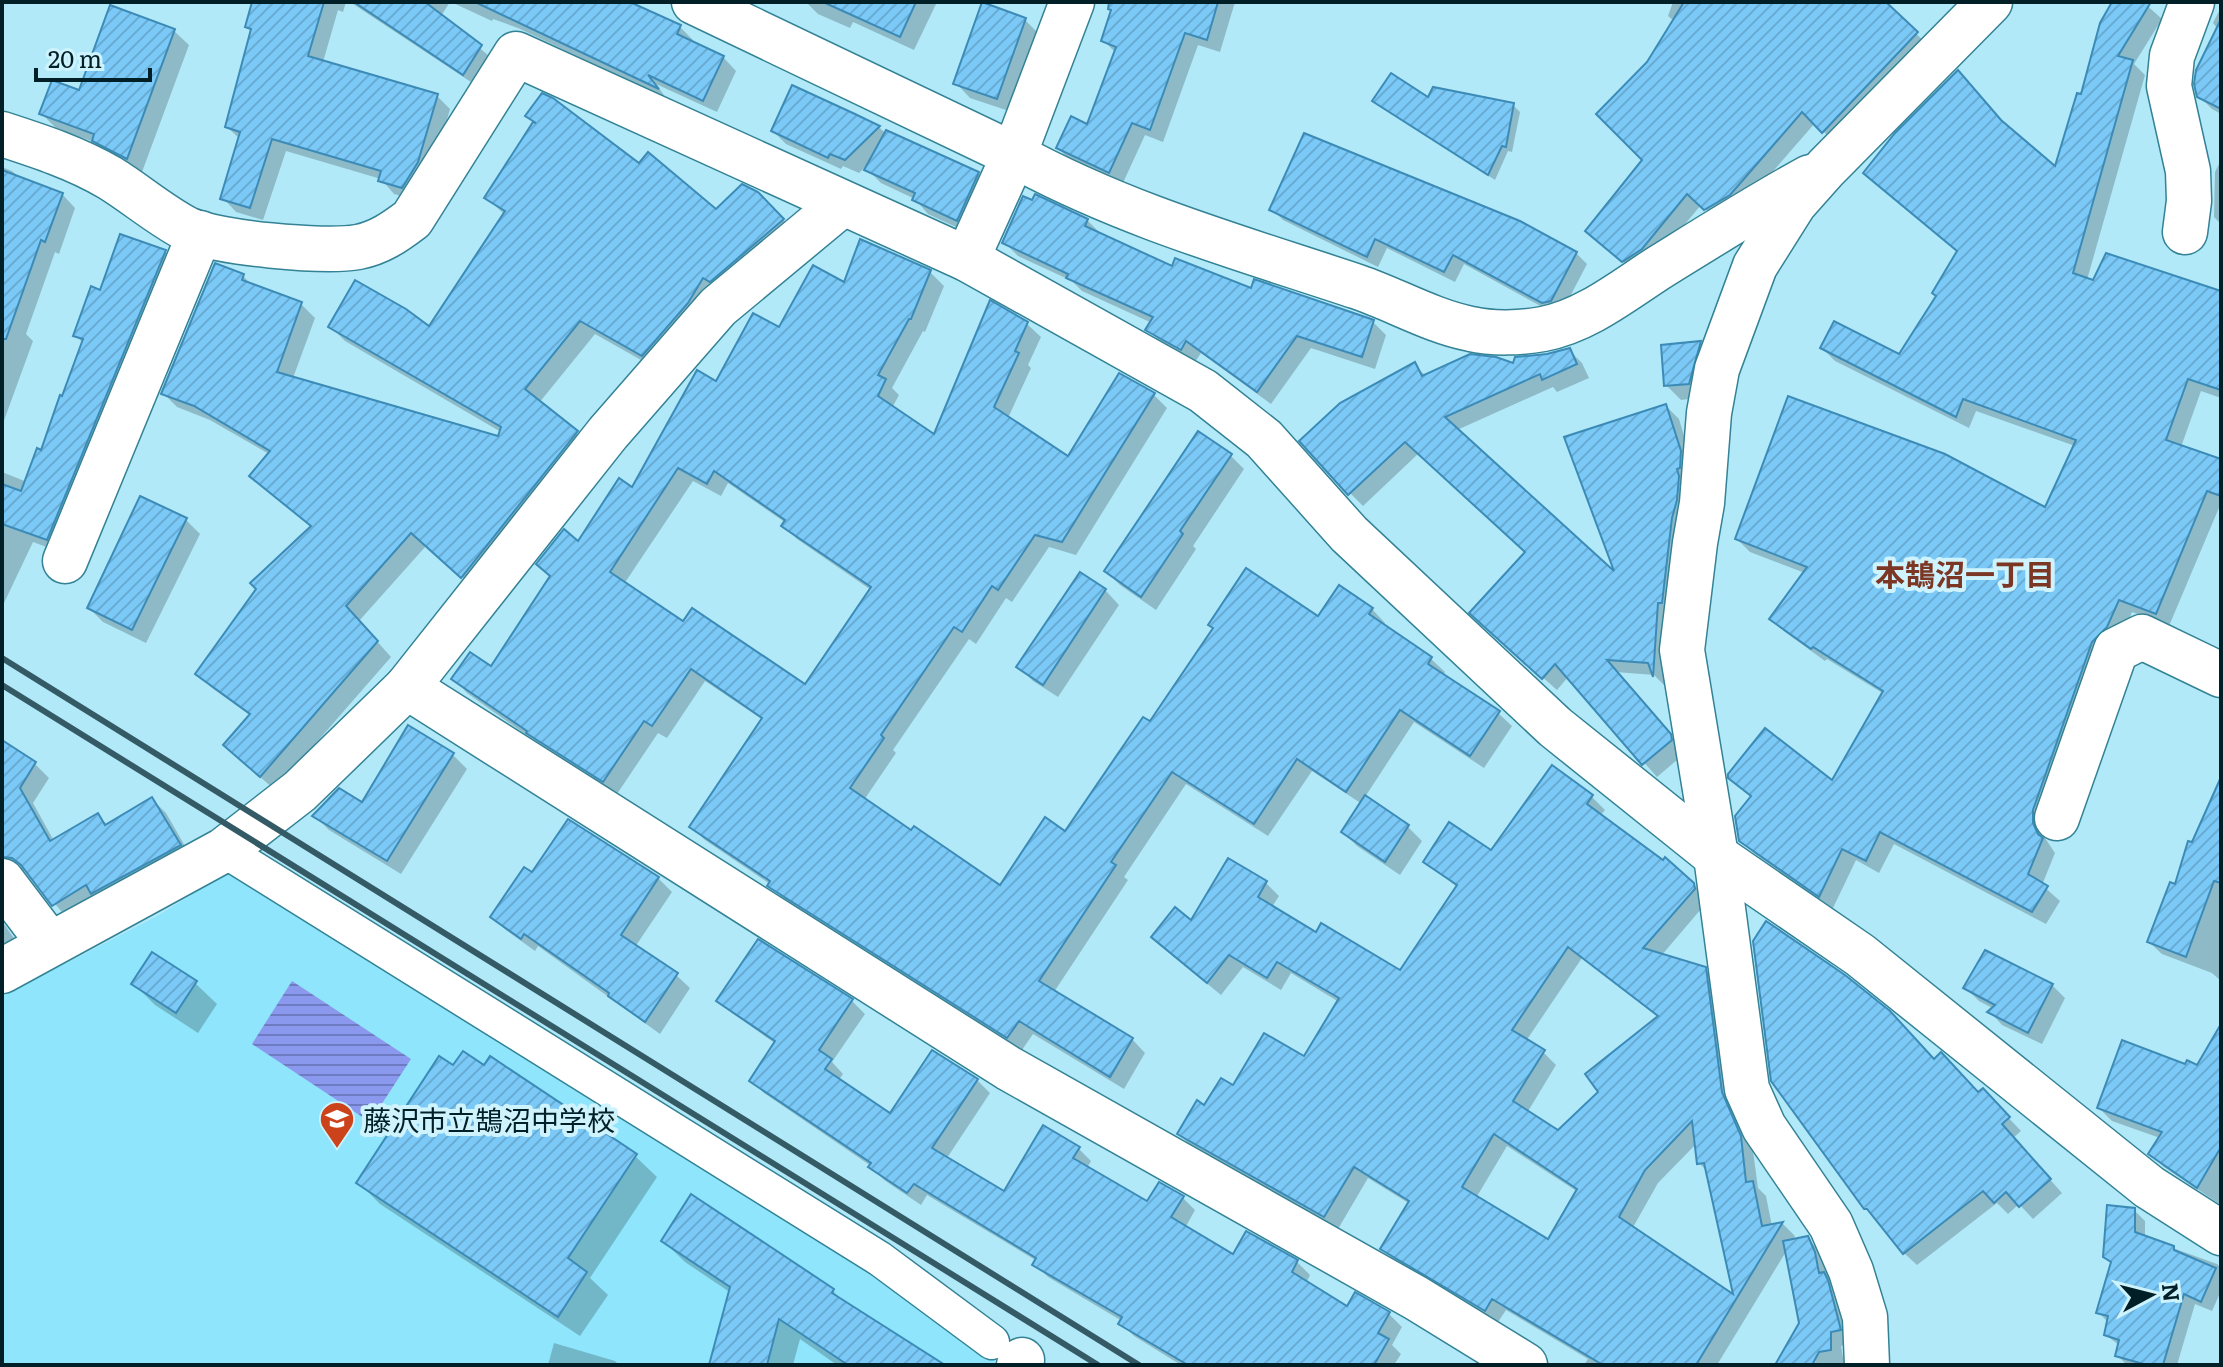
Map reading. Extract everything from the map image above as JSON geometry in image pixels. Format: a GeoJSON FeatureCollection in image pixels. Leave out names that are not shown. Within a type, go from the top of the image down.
{"type":"FeatureCollection","features":[{"type":"Feature","properties":{"kind":"street"},"geometry":{"type":"LineString","coordinates":[[694,2],[1014,155],[1065,183],[1169,226],[1364,289],[1444,322],[1474,330],[1504,332],[1543,329],[1573,320],[1757,206],[1826,168]]}},
{"type":"Feature","properties":{"kind":"street"},"geometry":{"type":"LineString","coordinates":[[967,259],[1014,155],[1072,2]]}},
{"type":"Feature","properties":{"kind":"street"},"geometry":{"type":"LineString","coordinates":[[1867,1365],[1865,1317],[1851,1271],[1831,1225],[1764,1127],[1747,1089],[1716,856],[1682,650],[1702,503],[1709,413],[1717,369],[1755,266],[1794,204],[1826,168],[1990,2]]}},
{"type":"Feature","properties":{"kind":"street"},"geometry":{"type":"LineString","coordinates":[[2185,232],[2189,201],[2188,171],[2169,86],[2172,56],[2192,2]]}},
{"type":"Feature","properties":{"kind":"street"},"geometry":{"type":"LineString","coordinates":[[2,134],[47,148],[92,169],[188,229],[216,239],[343,249],[360,247],[390,236],[412,219],[516,54],[967,259],[1203,391],[1264,439],[1349,534],[1555,727],[1716,856],[1860,955],[2149,1187],[2221,1233]]}},
{"type":"Feature","properties":{"kind":"street"},"geometry":{"type":"LineString","coordinates":[[2,971],[224,850],[300,791],[407,687],[608,433],[718,307],[842,204]]}},
{"type":"Feature","properties":{"kind":"street"},"geometry":{"type":"LineString","coordinates":[[65,561],[200,233]]}},
{"type":"Feature","properties":{"kind":"street"},"geometry":{"type":"LineString","coordinates":[[2057,818],[2116,650],[2142,637],[2221,675]]}},
{"type":"Feature","properties":{"kind":"street"},"geometry":{"type":"LineString","coordinates":[[407,687],[1008,1068],[1416,1298],[1525,1365]]}},
{"type":"Feature","properties":{"kind":"street"},"geometry":{"type":"LineString","coordinates":[[224,850],[880,1259],[1011,1356]]}},
{"type":"Feature","properties":{"kind":"street"},"geometry":{"type":"LineString","coordinates":[[2,881],[49,943]]}},
{"type":"Feature","properties":{"kind":"shaded area","name":"藤沢市立鵠沼中学校"},"geometry":{"type":"Polygon","coordinates":[[[228,872],[599,1102],[994,1353],[995,1365],[2,1365],[2,992],[63,965],[159,915],[228,872]]]}},
{"type":"Feature","properties":{"kind":"water"},"geometry":{"type":"Polygon","coordinates":[[[292,981],[411,1059],[370,1122],[252,1044],[292,981]]]}},
{"type":"Feature","properties":{"kind":"building"},"geometry":{"type":"Polygon","coordinates":[[[252,2],[324,2],[308,56],[438,94],[418,162],[402,188],[378,181],[381,171],[272,139],[250,208],[220,199],[240,132],[225,127],[251,29],[245,27],[252,2]]]}},
{"type":"Feature","properties":{"kind":"building"},"geometry":{"type":"Polygon","coordinates":[[[354,2],[425,2],[482,45],[463,75],[354,2]]]}},
{"type":"Feature","properties":{"kind":"building"},"geometry":{"type":"Polygon","coordinates":[[[475,2],[630,2],[681,25],[677,34],[724,56],[703,101],[648,75],[659,89],[475,2]]]}},
{"type":"Feature","properties":{"kind":"building"},"geometry":{"type":"Polygon","coordinates":[[[823,2],[916,2],[900,37],[823,2]]]}},
{"type":"Feature","properties":{"kind":"building"},"geometry":{"type":"Polygon","coordinates":[[[982,2],[1026,18],[997,99],[953,84],[982,2]]]}},
{"type":"Feature","properties":{"kind":"building"},"geometry":{"type":"Polygon","coordinates":[[[1109,2],[1218,2],[1207,40],[1185,33],[1150,130],[1132,123],[1109,173],[1056,148],[1071,116],[1087,124],[1116,47],[1101,41],[1111,10],[1108,9],[1109,2]]]}},
{"type":"Feature","properties":{"kind":"building"},"geometry":{"type":"Polygon","coordinates":[[[1684,2],[1886,2],[1918,32],[1822,133],[1802,112],[1730,195],[1704,210],[1687,194],[1642,249],[1622,262],[1585,231],[1642,160],[1596,114],[1647,62],[1684,2]]]}},
{"type":"Feature","properties":{"kind":"building"},"geometry":{"type":"Polygon","coordinates":[[[2112,2],[2151,2],[2118,56],[2133,60],[2073,273],[2093,280],[2106,253],[2221,291],[2221,390],[2188,379],[2166,440],[2221,459],[2221,496],[2207,491],[2156,614],[2119,600],[2107,627],[2092,642],[2033,810],[2033,823],[2043,838],[2028,874],[2048,886],[2032,912],[1880,832],[1866,861],[1842,849],[1819,897],[1739,841],[1735,816],[1751,796],[1728,778],[1728,774],[1765,728],[1832,780],[1883,691],[1813,647],[1811,649],[1769,619],[1807,567],[1735,539],[1788,396],[1945,454],[2045,507],[2076,440],[1963,399],[1956,417],[1820,348],[1834,321],[1899,354],[1936,296],[1932,293],[1957,251],[1863,173],[1895,133],[1958,70],[2001,120],[2055,166],[2077,93],[2081,94],[2100,23],[2112,2]]]}},
{"type":"Feature","properties":{"kind":"building"},"geometry":{"type":"Polygon","coordinates":[[[110,5],[175,29],[127,159],[92,141],[94,134],[39,114],[52,80],[79,90],[110,5]]]}},
{"type":"Feature","properties":{"kind":"building"},"geometry":{"type":"Polygon","coordinates":[[[2221,19],[2221,109],[2197,97],[2194,84],[2196,70],[2221,19]]]}},
{"type":"Feature","properties":{"kind":"building"},"geometry":{"type":"Polygon","coordinates":[[[1391,73],[1428,97],[1433,87],[1514,103],[1506,147],[1502,146],[1488,175],[1372,101],[1391,73]]]}},
{"type":"Feature","properties":{"kind":"building"},"geometry":{"type":"Polygon","coordinates":[[[792,85],[880,126],[845,160],[830,154],[828,158],[771,131],[792,85]]]}},
{"type":"Feature","properties":{"kind":"building"},"geometry":{"type":"Polygon","coordinates":[[[542,93],[639,163],[648,152],[716,209],[742,184],[758,192],[784,219],[710,282],[703,278],[688,303],[642,356],[580,321],[525,389],[578,431],[461,578],[411,533],[346,606],[378,641],[260,777],[223,745],[250,714],[195,674],[256,589],[250,583],[311,526],[249,476],[270,451],[194,406],[161,394],[215,263],[244,274],[242,280],[302,302],[277,372],[498,436],[501,427],[328,327],[355,280],[429,326],[505,211],[484,198],[533,122],[536,123],[525,116],[542,93]]]}},
{"type":"Feature","properties":{"kind":"building"},"geometry":{"type":"Polygon","coordinates":[[[886,130],[979,172],[957,221],[912,200],[915,193],[864,170],[886,130]]]}},
{"type":"Feature","properties":{"kind":"building"},"geometry":{"type":"Polygon","coordinates":[[[1304,133],[1520,221],[1577,252],[1551,301],[1542,303],[1453,255],[1444,272],[1375,239],[1367,257],[1269,210],[1304,133]]]}},
{"type":"Feature","properties":{"kind":"building"},"geometry":{"type":"Polygon","coordinates":[[[2,170],[63,193],[45,242],[41,240],[6,339],[2,339],[2,170]]]}},
{"type":"Feature","properties":{"kind":"building"},"geometry":{"type":"Polygon","coordinates":[[[1035,194],[1088,219],[1085,226],[1172,266],[1175,258],[1251,288],[1254,279],[1374,320],[1362,357],[1297,336],[1257,392],[1186,341],[1181,350],[1145,330],[1153,317],[1066,278],[1068,274],[1002,243],[1023,196],[1032,200],[1035,194]]]}},
{"type":"Feature","properties":{"kind":"building"},"geometry":{"type":"Polygon","coordinates":[[[120,234],[166,250],[47,540],[2,524],[2,484],[21,491],[37,448],[41,450],[83,339],[73,336],[91,286],[100,290],[120,234]]]}},
{"type":"Feature","properties":{"kind":"building"},"geometry":{"type":"Polygon","coordinates":[[[860,239],[931,270],[911,319],[878,375],[886,379],[878,396],[934,434],[990,300],[1028,322],[1015,351],[1019,353],[994,407],[1068,456],[1119,373],[1155,393],[1062,542],[1035,535],[998,590],[992,586],[962,632],[954,627],[881,735],[884,738],[850,788],[911,830],[914,826],[1000,885],[1045,817],[1065,831],[1143,717],[1150,721],[1213,628],[1208,625],[1246,568],[1318,616],[1339,585],[1373,608],[1369,614],[1432,657],[1428,664],[1500,711],[1470,756],[1400,710],[1346,792],[1297,759],[1254,824],[1172,772],[1111,862],[1116,865],[1039,981],[1133,1038],[1110,1077],[1019,1021],[1007,1038],[767,886],[770,881],[689,827],[762,718],[691,669],[652,726],[644,721],[603,782],[526,733],[451,679],[470,652],[491,666],[550,576],[536,564],[564,529],[578,541],[619,478],[632,487],[697,370],[716,381],[753,313],[779,327],[813,265],[844,282],[860,239]],[[678,468],[610,572],[683,621],[692,608],[805,684],[871,587],[781,526],[785,520],[714,471],[707,484],[678,468]]]}},
{"type":"Feature","properties":{"kind":"building"},"geometry":{"type":"Polygon","coordinates":[[[1701,341],[1689,384],[1664,386],[1661,345],[1701,341]]]}},
{"type":"Feature","properties":{"kind":"building"},"geometry":{"type":"Polygon","coordinates":[[[1570,348],[1577,364],[1542,380],[1540,374],[1445,417],[1614,571],[1564,437],[1666,404],[1681,451],[1662,603],[1658,603],[1653,677],[1648,663],[1607,660],[1671,734],[1672,740],[1642,765],[1555,664],[1542,679],[1469,613],[1525,552],[1405,442],[1348,495],[1299,441],[1340,403],[1415,362],[1422,376],[1470,354],[1513,363],[1515,357],[1570,348]]]}},
{"type":"Feature","properties":{"kind":"building"},"geometry":{"type":"Polygon","coordinates":[[[1198,431],[1232,454],[1180,531],[1183,534],[1141,597],[1104,571],[1198,431]]]}},
{"type":"Feature","properties":{"kind":"building"},"geometry":{"type":"Polygon","coordinates":[[[140,496],[187,518],[132,630],[87,608],[140,496]]]}},
{"type":"Feature","properties":{"kind":"building"},"geometry":{"type":"Polygon","coordinates":[[[1080,572],[1106,589],[1043,685],[1016,667],[1080,572]]]}},
{"type":"Feature","properties":{"kind":"building"},"geometry":{"type":"Polygon","coordinates":[[[408,725],[454,753],[387,861],[312,816],[339,788],[362,802],[408,725]]]}},
{"type":"Feature","properties":{"kind":"building"},"geometry":{"type":"Polygon","coordinates":[[[2,740],[36,762],[20,788],[50,841],[98,813],[105,825],[152,797],[181,845],[91,894],[86,885],[52,906],[21,865],[12,858],[2,857],[2,740]]]}},
{"type":"Feature","properties":{"kind":"building"},"geometry":{"type":"Polygon","coordinates":[[[1552,765],[1593,795],[1587,804],[1663,860],[1665,857],[1694,883],[1695,889],[1643,948],[1706,967],[1722,1092],[1741,1136],[1746,1182],[1753,1181],[1762,1226],[1783,1222],[1696,1365],[1603,1365],[1492,1299],[1485,1311],[1380,1249],[1409,1201],[1354,1167],[1324,1217],[1177,1134],[1197,1100],[1204,1105],[1221,1078],[1233,1085],[1264,1033],[1304,1056],[1339,998],[1277,962],[1267,978],[1229,955],[1207,983],[1151,937],[1175,907],[1191,920],[1228,858],[1267,881],[1258,897],[1316,932],[1321,923],[1400,970],[1457,885],[1423,862],[1449,822],[1491,850],[1552,765]],[[1568,947],[1512,1030],[1545,1050],[1513,1101],[1558,1130],[1598,1092],[1585,1074],[1658,1016],[1568,947]],[[1692,1121],[1645,1170],[1619,1217],[1733,1294],[1704,1163],[1697,1164],[1692,1121]],[[1494,1134],[1462,1187],[1548,1239],[1577,1189],[1494,1134]]]}},
{"type":"Feature","properties":{"kind":"building"},"geometry":{"type":"Polygon","coordinates":[[[2221,777],[2221,883],[2214,881],[2186,957],[2147,942],[2170,882],[2175,884],[2188,841],[2192,842],[2221,777]]]}},
{"type":"Feature","properties":{"kind":"building"},"geometry":{"type":"Polygon","coordinates":[[[1365,795],[1409,825],[1385,862],[1341,832],[1365,795]]]}},
{"type":"Feature","properties":{"kind":"building"},"geometry":{"type":"Polygon","coordinates":[[[568,819],[659,877],[621,935],[678,973],[645,1022],[524,934],[521,939],[490,917],[524,867],[532,872],[568,819]]]}},
{"type":"Feature","properties":{"kind":"building"},"geometry":{"type":"Polygon","coordinates":[[[1766,921],[1845,975],[1890,1011],[1934,1059],[1941,1052],[1978,1092],[1983,1088],[2010,1117],[2002,1124],[2051,1179],[2019,1207],[2006,1192],[1994,1203],[1983,1191],[1903,1254],[1864,1209],[1771,1081],[1753,941],[1766,921]]]}},
{"type":"Feature","properties":{"kind":"building"},"geometry":{"type":"Polygon","coordinates":[[[758,939],[853,999],[819,1050],[832,1059],[825,1069],[890,1113],[932,1050],[978,1079],[932,1148],[1004,1191],[1043,1125],[1080,1147],[1073,1158],[1147,1201],[1159,1182],[1184,1196],[1171,1217],[1233,1254],[1246,1231],[1298,1260],[1292,1272],[1347,1306],[1355,1292],[1390,1312],[1378,1333],[1389,1339],[1374,1365],[1188,1365],[1118,1324],[1122,1317],[1032,1265],[1036,1258],[914,1184],[907,1193],[868,1167],[871,1163],[749,1081],[775,1041],[716,1001],[758,939]]]}},
{"type":"Feature","properties":{"kind":"building"},"geometry":{"type":"Polygon","coordinates":[[[1985,950],[2053,984],[2028,1033],[1987,1012],[1995,1005],[1963,988],[1985,950]]]}},
{"type":"Feature","properties":{"kind":"building"},"geometry":{"type":"Polygon","coordinates":[[[152,952],[197,981],[176,1013],[131,984],[152,952]]]}},
{"type":"Feature","properties":{"kind":"building"},"geometry":{"type":"Polygon","coordinates":[[[2221,1024],[2221,1147],[2197,1188],[2148,1154],[2162,1132],[2097,1108],[2122,1040],[2185,1064],[2187,1060],[2197,1065],[2221,1024]]]}},
{"type":"Feature","properties":{"kind":"building"},"geometry":{"type":"Polygon","coordinates":[[[463,1051],[484,1065],[490,1056],[637,1154],[568,1258],[587,1272],[558,1317],[356,1183],[439,1056],[453,1065],[463,1051]]]}},
{"type":"Feature","properties":{"kind":"building"},"geometry":{"type":"Polygon","coordinates":[[[691,1194],[834,1289],[832,1293],[945,1365],[848,1365],[779,1319],[767,1365],[709,1365],[730,1287],[661,1241],[691,1194]]]}},
{"type":"Feature","properties":{"kind":"building"},"geometry":{"type":"Polygon","coordinates":[[[2107,1205],[2135,1208],[2135,1232],[2174,1246],[2174,1250],[2216,1268],[2201,1302],[2184,1294],[2163,1365],[2147,1365],[2115,1356],[2119,1340],[2104,1335],[2108,1316],[2096,1313],[2111,1262],[2103,1257],[2107,1205]]]}},
{"type":"Feature","properties":{"kind":"building"},"geometry":{"type":"Polygon","coordinates":[[[1808,1236],[1819,1273],[1824,1272],[1828,1280],[1841,1330],[1831,1332],[1831,1350],[1819,1352],[1812,1365],[1775,1365],[1799,1323],[1783,1241],[1808,1236]]]}},
{"type":"Feature","properties":{"kind":"railway"},"geometry":{"type":"LineString","coordinates":[[2,658],[1139,1365]]}},
{"type":"Feature","properties":{"kind":"railway"},"geometry":{"type":"LineString","coordinates":[[2,685],[1098,1365]]}},
{"type":"Feature","properties":{"kind":"place","name":"藤沢市立鵠沼中学校"},"geometry":{"type":"Point","coordinates":[337,1150]}},
{"type":"Feature","properties":{"kind":"district","name":"本鵠沼一丁目"},"geometry":{"type":"Point","coordinates":[1965,573]}}]}
